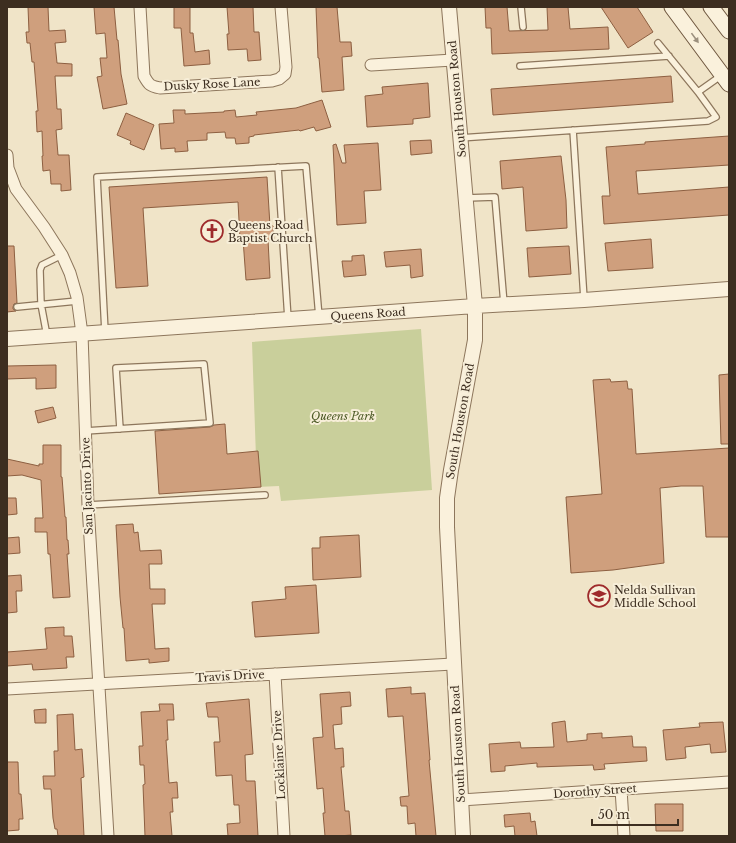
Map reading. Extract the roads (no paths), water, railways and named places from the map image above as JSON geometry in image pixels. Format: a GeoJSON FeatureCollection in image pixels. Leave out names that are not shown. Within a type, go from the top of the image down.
{"type":"FeatureCollection","features":[{"type":"Feature","properties":{"kind":"main road"},"geometry":{"type":"LineString","coordinates":[[672,7],[727,77]]}},
{"type":"Feature","properties":{"kind":"main road"},"geometry":{"type":"LineString","coordinates":[[711,7],[729,32]]}},
{"type":"Feature","properties":{"kind":"street","name":"Dusky Rose Lane"},"geometry":{"type":"LineString","coordinates":[[140,7],[144,76],[148,84],[160,88],[272,81],[279,79],[285,74],[286,67],[282,7]]}},
{"type":"Feature","properties":{"kind":"street","name":"South Houston Road"},"geometry":{"type":"LineString","coordinates":[[449,7],[475,306],[475,340],[447,498],[453,664],[463,836]]}},
{"type":"Feature","properties":{"kind":"street"},"geometry":{"type":"LineString","coordinates":[[371,65],[453,60]]}},
{"type":"Feature","properties":{"kind":"street","name":"San Jacinto Drive"},"geometry":{"type":"LineString","coordinates":[[7,155],[8,168],[16,189],[44,227],[62,255],[70,273],[77,301],[82,334],[88,506],[108,836]]}},
{"type":"Feature","properties":{"kind":"street","name":"Queens Road"},"geometry":{"type":"LineString","coordinates":[[7,339],[729,289]]}},
{"type":"Feature","properties":{"kind":"street","name":"Travis Drive"},"geometry":{"type":"LineString","coordinates":[[7,689],[453,664]]}},
{"type":"Feature","properties":{"kind":"street","name":"Locklaine Drive"},"geometry":{"type":"LineString","coordinates":[[275,674],[284,836]]}},
{"type":"Feature","properties":{"kind":"street","name":"Dorothy Street"},"geometry":{"type":"LineString","coordinates":[[461,800],[729,782]]}},
{"type":"Feature","properties":{"kind":"street"},"geometry":{"type":"LineString","coordinates":[[621,789],[624,836]]}},
{"type":"Feature","properties":{"kind":"lane"},"geometry":{"type":"LineString","coordinates":[[521,7],[523,27]]}},
{"type":"Feature","properties":{"kind":"lane"},"geometry":{"type":"LineString","coordinates":[[460,138],[708,121],[716,117],[698,92],[658,43]]}},
{"type":"Feature","properties":{"kind":"lane"},"geometry":{"type":"LineString","coordinates":[[520,66],[669,56]]}},
{"type":"Feature","properties":{"kind":"lane"},"geometry":{"type":"LineString","coordinates":[[698,92],[727,77]]}},
{"type":"Feature","properties":{"kind":"lane"},"geometry":{"type":"LineString","coordinates":[[573,130],[584,300]]}},
{"type":"Feature","properties":{"kind":"lane"},"geometry":{"type":"LineString","coordinates":[[105,332],[97,177],[306,166],[319,318]]}},
{"type":"Feature","properties":{"kind":"lane"},"geometry":{"type":"LineString","coordinates":[[278,167],[288,320]]}},
{"type":"Feature","properties":{"kind":"lane"},"geometry":{"type":"LineString","coordinates":[[465,198],[495,197],[504,305]]}},
{"type":"Feature","properties":{"kind":"lane"},"geometry":{"type":"LineString","coordinates":[[47,336],[41,304],[40,270],[42,265],[62,255]]}},
{"type":"Feature","properties":{"kind":"lane"},"geometry":{"type":"LineString","coordinates":[[17,307],[77,301]]}},
{"type":"Feature","properties":{"kind":"lane"},"geometry":{"type":"LineString","coordinates":[[85,431],[120,429],[210,423],[204,364],[116,368],[120,429]]}},
{"type":"Feature","properties":{"kind":"lane"},"geometry":{"type":"LineString","coordinates":[[88,506],[266,495]]}},
{"type":"Feature","properties":{"kind":"place","name":"Queens Road Baptist Church"},"geometry":{"type":"Point","coordinates":[212,231]}},
{"type":"Feature","properties":{"kind":"place","name":"Nelda Sullivan Middle School"},"geometry":{"type":"Point","coordinates":[599,596]}},
{"type":"Feature","properties":{"kind":"park label","name":"Queens Park"},"geometry":{"type":"Point","coordinates":[343,416]}}]}
